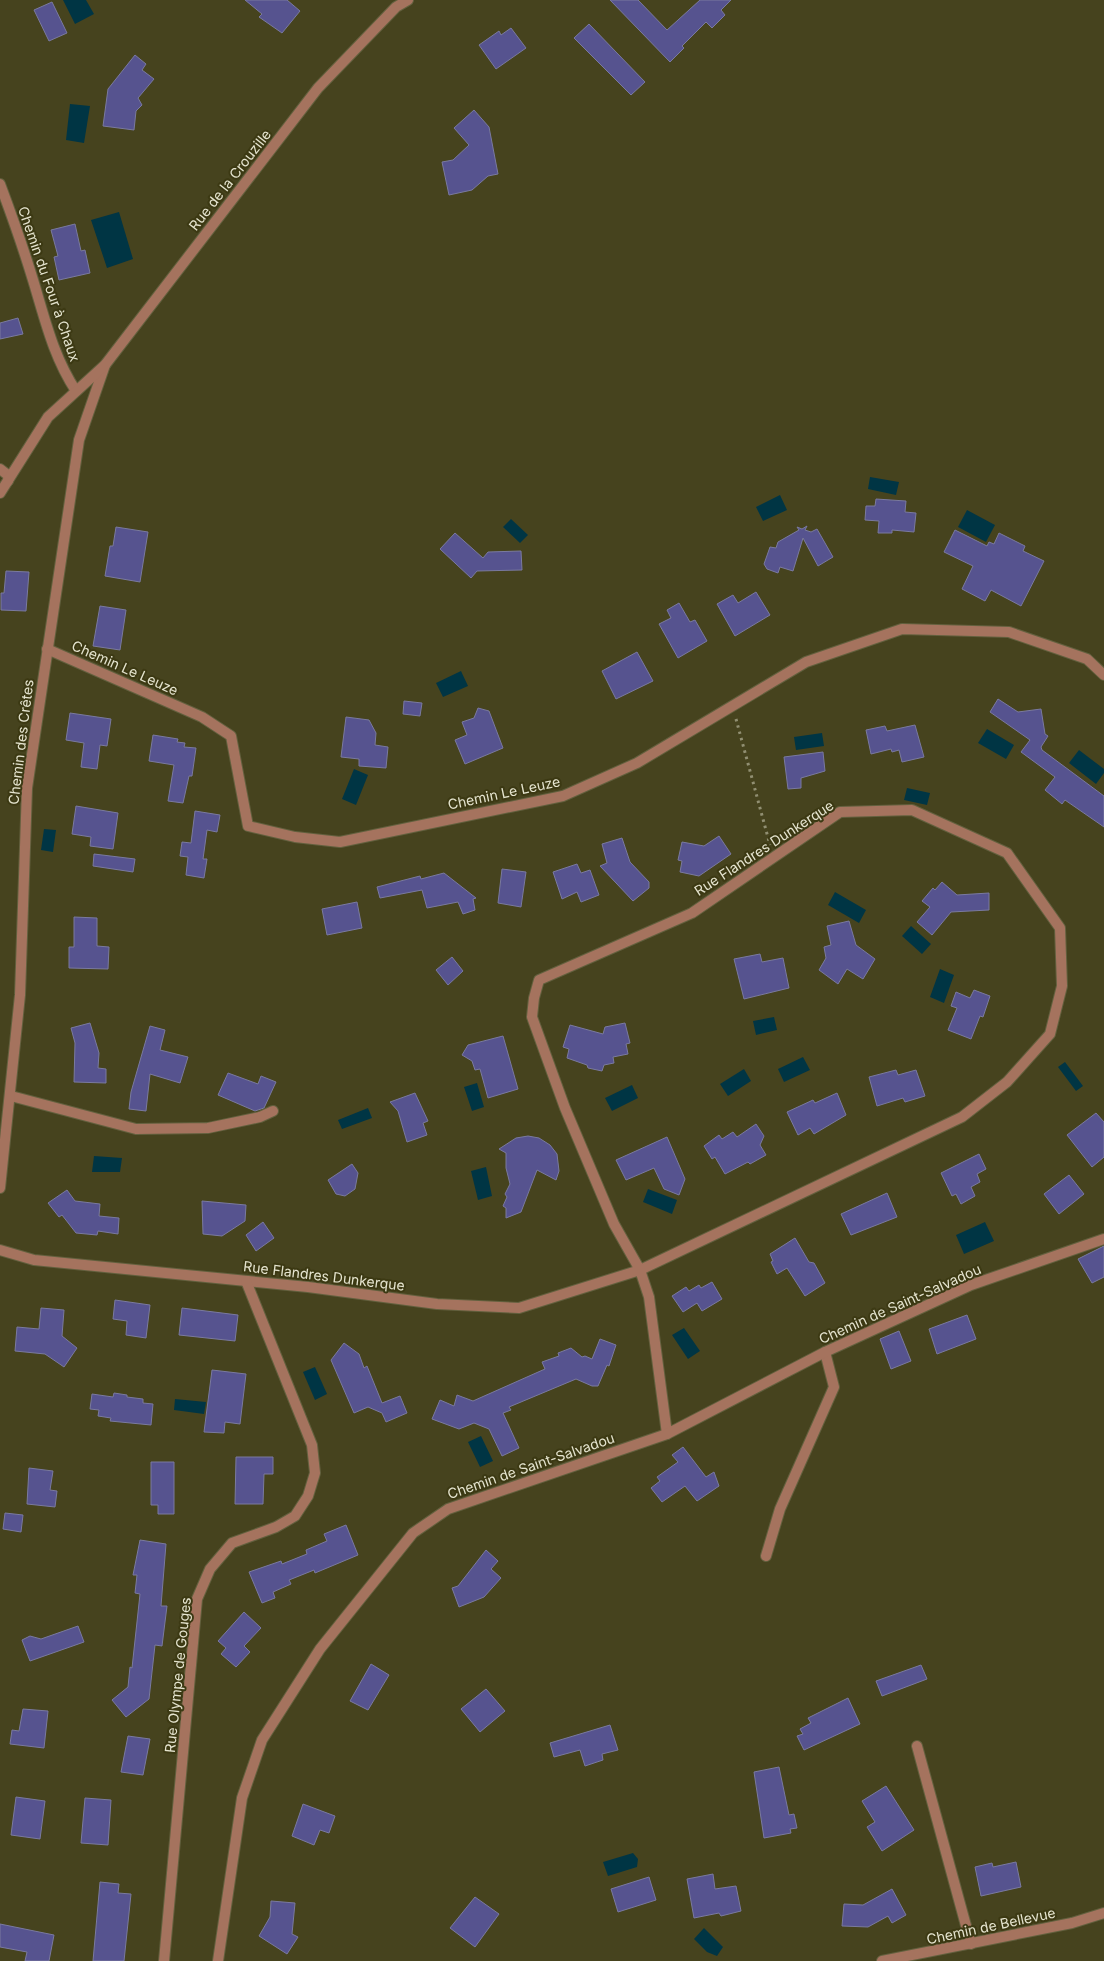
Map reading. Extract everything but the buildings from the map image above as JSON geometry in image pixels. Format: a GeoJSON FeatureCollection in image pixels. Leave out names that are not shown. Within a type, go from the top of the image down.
{"type":"FeatureCollection","features":[{"type":"Feature","properties":{"kind":"street","name":"Rue de la Crouzille"},"geometry":{"type":"LineString","coordinates":[[0,493],[48,417],[105,365],[318,88],[396,7],[408,0]]}},
{"type":"Feature","properties":{"kind":"street","name":"Chemin du Four à Chaux"},"geometry":{"type":"LineString","coordinates":[[0,184],[28,262],[54,350],[63,371],[79,388]]}},
{"type":"Feature","properties":{"kind":"street","name":"Chemin des Crêtes"},"geometry":{"type":"LineString","coordinates":[[0,1188],[20,995],[27,788],[79,440],[105,365]]}},
{"type":"Feature","properties":{"kind":"street"},"geometry":{"type":"LineString","coordinates":[[0,469],[8,476],[8,481]]}},
{"type":"Feature","properties":{"kind":"street","name":"Chemin Le Leuze"},"geometry":{"type":"LineString","coordinates":[[48,649],[202,717],[230,736],[248,826],[295,837],[340,842],[563,796],[637,763],[806,662],[902,629],[1009,632],[1087,659],[1104,675]]}},
{"type":"Feature","properties":{"kind":"street","name":"Rue Flandres Dunkerque"},"geometry":{"type":"LineString","coordinates":[[0,1250],[34,1260],[246,1281],[437,1304],[519,1308],[640,1270],[962,1117],[1007,1082],[1050,1034],[1062,986],[1060,928],[1007,853],[912,810],[840,812],[692,913],[539,980],[534,998],[532,1017],[565,1108],[614,1224],[640,1270],[650,1297],[667,1434]]}},
{"type":"Feature","properties":{"kind":"street"},"geometry":{"type":"LineString","coordinates":[[11,1096],[136,1129],[208,1128],[260,1117],[273,1111]]}},
{"type":"Feature","properties":{"kind":"street","name":"Chemin de Saint-Salvadou"},"geometry":{"type":"LineString","coordinates":[[218,1961],[242,1798],[262,1740],[320,1649],[413,1533],[448,1510],[667,1434],[825,1352],[971,1285],[1104,1239]]}},
{"type":"Feature","properties":{"kind":"street","name":"Rue Olympe de Gouges"},"geometry":{"type":"LineString","coordinates":[[164,1961],[197,1599],[210,1569],[232,1543],[276,1527],[295,1516],[308,1496],[315,1473],[312,1445],[246,1281]]}},
{"type":"Feature","properties":{"kind":"street"},"geometry":{"type":"LineString","coordinates":[[766,1556],[780,1509],[834,1387],[825,1352]]}},
{"type":"Feature","properties":{"kind":"street"},"geometry":{"type":"LineString","coordinates":[[917,1746],[971,1944]]}},
{"type":"Feature","properties":{"kind":"street","name":"Chemin de Bellevue"},"geometry":{"type":"LineString","coordinates":[[882,1961],[1072,1923],[1104,1913]]}},
{"type":"Feature","properties":{"kind":"path"},"geometry":{"type":"LineString","coordinates":[[732,706],[773,857]]}},
{"type":"Feature","properties":{"kind":"water"},"geometry":{"type":"Polygon","coordinates":[[[63,0],[86,0],[94,14],[75,24],[63,0]]]}},
{"type":"Feature","properties":{"kind":"water"},"geometry":{"type":"Polygon","coordinates":[[[70,104],[90,106],[84,143],[66,140],[70,104]]]}},
{"type":"Feature","properties":{"kind":"water"},"geometry":{"type":"Polygon","coordinates":[[[119,212],[133,259],[107,268],[91,220],[119,212]]]}},
{"type":"Feature","properties":{"kind":"water"},"geometry":{"type":"Polygon","coordinates":[[[870,477],[899,482],[896,495],[868,489],[870,477]]]}},
{"type":"Feature","properties":{"kind":"water"},"geometry":{"type":"Polygon","coordinates":[[[780,495],[787,510],[763,521],[756,507],[780,495]]]}},
{"type":"Feature","properties":{"kind":"water"},"geometry":{"type":"Polygon","coordinates":[[[967,510],[995,525],[986,542],[958,527],[967,510]]]}},
{"type":"Feature","properties":{"kind":"water"},"geometry":{"type":"Polygon","coordinates":[[[511,519],[528,535],[520,543],[503,527],[511,519]]]}},
{"type":"Feature","properties":{"kind":"water"},"geometry":{"type":"Polygon","coordinates":[[[461,671],[468,686],[443,697],[436,683],[461,671]]]}},
{"type":"Feature","properties":{"kind":"water"},"geometry":{"type":"Polygon","coordinates":[[[987,729],[1014,745],[1006,759],[978,743],[987,729]]]}},
{"type":"Feature","properties":{"kind":"water"},"geometry":{"type":"Polygon","coordinates":[[[822,733],[824,746],[796,750],[794,737],[822,733]]]}},
{"type":"Feature","properties":{"kind":"water"},"geometry":{"type":"Polygon","coordinates":[[[1079,750],[1104,769],[1104,773],[1096,784],[1069,763],[1079,750]]]}},
{"type":"Feature","properties":{"kind":"water"},"geometry":{"type":"Polygon","coordinates":[[[354,769],[368,775],[356,805],[342,799],[354,769]]]}},
{"type":"Feature","properties":{"kind":"water"},"geometry":{"type":"Polygon","coordinates":[[[907,788],[930,793],[927,805],[904,800],[907,788]]]}},
{"type":"Feature","properties":{"kind":"water"},"geometry":{"type":"Polygon","coordinates":[[[44,829],[56,830],[53,852],[41,850],[44,829]]]}},
{"type":"Feature","properties":{"kind":"water"},"geometry":{"type":"Polygon","coordinates":[[[835,892],[866,910],[859,923],[828,905],[835,892]]]}},
{"type":"Feature","properties":{"kind":"water"},"geometry":{"type":"Polygon","coordinates":[[[911,926],[931,944],[922,954],[902,936],[911,926]]]}},
{"type":"Feature","properties":{"kind":"water"},"geometry":{"type":"Polygon","coordinates":[[[940,969],[954,975],[944,1003],[930,997],[940,969]]]}},
{"type":"Feature","properties":{"kind":"water"},"geometry":{"type":"Polygon","coordinates":[[[774,1017],[777,1030],[756,1035],[753,1021],[774,1017]]]}},
{"type":"Feature","properties":{"kind":"water"},"geometry":{"type":"Polygon","coordinates":[[[803,1057],[810,1070],[784,1082],[778,1069],[803,1057]]]}},
{"type":"Feature","properties":{"kind":"water"},"geometry":{"type":"Polygon","coordinates":[[[1065,1062],[1083,1086],[1076,1091],[1058,1067],[1065,1062]]]}},
{"type":"Feature","properties":{"kind":"water"},"geometry":{"type":"Polygon","coordinates":[[[744,1069],[751,1081],[728,1096],[720,1084],[744,1069]]]}},
{"type":"Feature","properties":{"kind":"water"},"geometry":{"type":"Polygon","coordinates":[[[477,1083],[484,1107],[472,1111],[464,1087],[477,1083]]]}},
{"type":"Feature","properties":{"kind":"water"},"geometry":{"type":"Polygon","coordinates":[[[632,1085],[638,1098],[612,1111],[605,1098],[632,1085]]]}},
{"type":"Feature","properties":{"kind":"water"},"geometry":{"type":"Polygon","coordinates":[[[368,1108],[372,1118],[342,1129],[338,1120],[368,1108]]]}},
{"type":"Feature","properties":{"kind":"water"},"geometry":{"type":"Polygon","coordinates":[[[94,1156],[122,1158],[120,1172],[92,1172],[94,1156]]]}},
{"type":"Feature","properties":{"kind":"water"},"geometry":{"type":"Polygon","coordinates":[[[486,1167],[492,1196],[478,1200],[471,1171],[486,1167]]]}},
{"type":"Feature","properties":{"kind":"water"},"geometry":{"type":"Polygon","coordinates":[[[648,1189],[677,1200],[672,1214],[643,1202],[648,1189]]]}},
{"type":"Feature","properties":{"kind":"water"},"geometry":{"type":"Polygon","coordinates":[[[985,1222],[994,1241],[964,1254],[956,1235],[985,1222]]]}},
{"type":"Feature","properties":{"kind":"water"},"geometry":{"type":"Polygon","coordinates":[[[684,1328],[700,1351],[688,1359],[672,1335],[684,1328]]]}},
{"type":"Feature","properties":{"kind":"water"},"geometry":{"type":"Polygon","coordinates":[[[315,1367],[327,1394],[315,1400],[303,1372],[315,1367]]]}},
{"type":"Feature","properties":{"kind":"water"},"geometry":{"type":"Polygon","coordinates":[[[175,1399],[206,1402],[204,1414],[174,1410],[175,1399]]]}},
{"type":"Feature","properties":{"kind":"water"},"geometry":{"type":"Polygon","coordinates":[[[481,1436],[493,1461],[480,1467],[468,1442],[481,1436]]]}},
{"type":"Feature","properties":{"kind":"water"},"geometry":{"type":"Polygon","coordinates":[[[633,1853],[638,1859],[637,1867],[608,1876],[603,1862],[633,1853]]]}},
{"type":"Feature","properties":{"kind":"water"},"geometry":{"type":"Polygon","coordinates":[[[704,1928],[723,1947],[717,1956],[707,1952],[694,1939],[704,1928]]]}}]}
